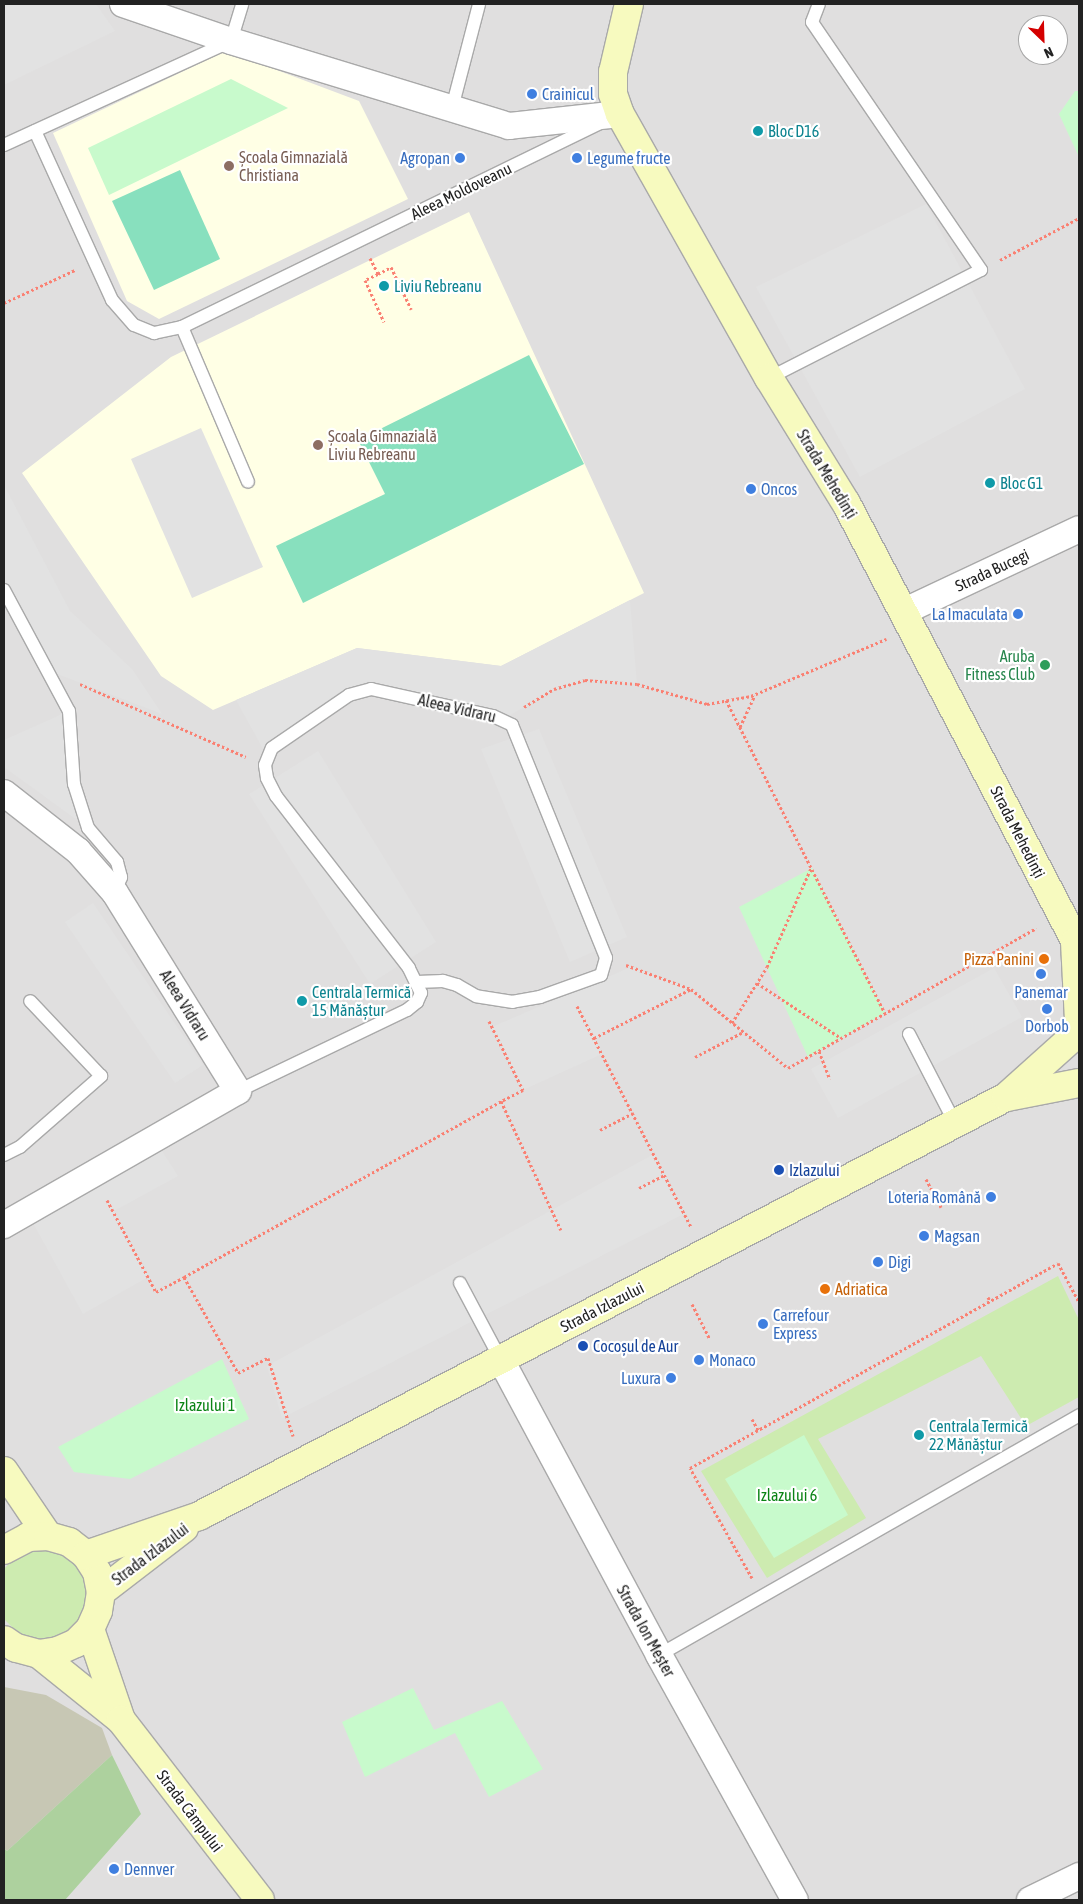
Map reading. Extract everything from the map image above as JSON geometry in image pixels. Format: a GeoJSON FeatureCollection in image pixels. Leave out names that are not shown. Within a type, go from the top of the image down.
{"type":"FeatureCollection","features":[{"type":"Feature","properties":{"kind":"main road","name":"Strada Mehedinți"},"geometry":{"type":"LineString","coordinates":[[629,4],[613,72],[613,94],[620,114],[769,378],[846,503],[905,611],[1077,945],[1078,1027]]}},
{"type":"Feature","properties":{"kind":"main road"},"geometry":{"type":"LineString","coordinates":[[1078,1027],[1073,1048],[1079,1065]]}},
{"type":"Feature","properties":{"kind":"main road","name":"Strada Izlazului"},"geometry":{"type":"LineString","coordinates":[[1006,1097],[1078,1027]]}},
{"type":"Feature","properties":{"kind":"main road","name":"Strada Izlazului"},"geometry":{"type":"LineString","coordinates":[[86,1555],[199,1516],[1006,1097],[1079,1082]]}},
{"type":"Feature","properties":{"kind":"main road"},"geometry":{"type":"LineString","coordinates":[[4,1470],[48,1536]]}},
{"type":"Feature","properties":{"kind":"main road","name":"Strada Izlazului"},"geometry":{"type":"LineString","coordinates":[[101,1592],[199,1516]]}},
{"type":"Feature","properties":{"kind":"main road","name":"Strada Izlazului"},"geometry":{"type":"LineString","coordinates":[[4,1550],[28,1537],[48,1536],[69,1542],[86,1555],[97,1572],[101,1592],[98,1611],[90,1629],[76,1643],[58,1651],[39,1654],[27,1652],[4,1641]]}},
{"type":"Feature","properties":{"kind":"main road","name":"Strada Câmpului"},"geometry":{"type":"LineString","coordinates":[[90,1629],[121,1720]]}},
{"type":"Feature","properties":{"kind":"main road","name":"Strada Câmpului"},"geometry":{"type":"LineString","coordinates":[[39,1654],[121,1720],[260,1900]]}},
{"type":"Feature","properties":{"kind":"street"},"geometry":{"type":"LineString","coordinates":[[123,4],[230,41],[509,126],[620,114]]}},
{"type":"Feature","properties":{"kind":"street","name":"Strada Bucegi"},"geometry":{"type":"LineString","coordinates":[[905,611],[1079,529]]}},
{"type":"Feature","properties":{"kind":"street","name":"Aleea Vidraru"},"geometry":{"type":"LineString","coordinates":[[4,793],[78,851],[115,893],[238,1091]]}},
{"type":"Feature","properties":{"kind":"street"},"geometry":{"type":"LineString","coordinates":[[4,1225],[238,1091]]}},
{"type":"Feature","properties":{"kind":"street","name":"Strada Ion Meșter"},"geometry":{"type":"LineString","coordinates":[[500,1360],[659,1655],[795,1900]]}},
{"type":"Feature","properties":{"kind":"street"},"geometry":{"type":"LineString","coordinates":[[1030,1900],[1079,1876]]}},
{"type":"Feature","properties":{"kind":"lane"},"geometry":{"type":"LineString","coordinates":[[4,145],[230,41],[242,4]]}},
{"type":"Feature","properties":{"kind":"lane"},"geometry":{"type":"LineString","coordinates":[[452,108],[479,4]]}},
{"type":"Feature","properties":{"kind":"lane"},"geometry":{"type":"LineString","coordinates":[[769,378],[981,270],[812,22],[819,4]]}},
{"type":"Feature","properties":{"kind":"lane","name":"Aleea Moldoveanu"},"geometry":{"type":"LineString","coordinates":[[35,131],[112,300],[134,325],[154,333],[182,327],[620,114]]}},
{"type":"Feature","properties":{"kind":"lane"},"geometry":{"type":"LineString","coordinates":[[182,327],[248,482]]}},
{"type":"Feature","properties":{"kind":"lane"},"geometry":{"type":"LineString","coordinates":[[4,590],[69,711],[74,784],[88,828],[117,862],[121,877],[115,893]]}},
{"type":"Feature","properties":{"kind":"lane","name":"Aleea Vidraru"},"geometry":{"type":"LineString","coordinates":[[265,765],[272,748],[348,695],[371,689],[504,719],[517,733],[606,958]]}},
{"type":"Feature","properties":{"kind":"lane"},"geometry":{"type":"LineString","coordinates":[[238,1091],[407,1010],[417,1002],[421,993],[418,982],[276,796],[265,765]]}},
{"type":"Feature","properties":{"kind":"lane"},"geometry":{"type":"LineString","coordinates":[[418,982],[457,984],[476,996],[513,1002],[568,987],[601,975],[606,958]]}},
{"type":"Feature","properties":{"kind":"lane"},"geometry":{"type":"LineString","coordinates":[[4,1155],[20,1147],[101,1076],[30,1001]]}},
{"type":"Feature","properties":{"kind":"lane"},"geometry":{"type":"LineString","coordinates":[[909,1034],[956,1123]]}},
{"type":"Feature","properties":{"kind":"lane"},"geometry":{"type":"LineString","coordinates":[[460,1283],[500,1360]]}},
{"type":"Feature","properties":{"kind":"lane"},"geometry":{"type":"LineString","coordinates":[[659,1655],[1079,1415]]}},
{"type":"Feature","properties":{"kind":"path"},"geometry":{"type":"LineString","coordinates":[[981,270],[1079,218]]}},
{"type":"Feature","properties":{"kind":"path"},"geometry":{"type":"LineString","coordinates":[[360,240],[378,274]]}},
{"type":"Feature","properties":{"kind":"path"},"geometry":{"type":"LineString","coordinates":[[4,303],[94,262]]}},
{"type":"Feature","properties":{"kind":"path"},"geometry":{"type":"LineString","coordinates":[[384,322],[365,280],[391,267],[411,309]]}},
{"type":"Feature","properties":{"kind":"path"},"geometry":{"type":"LineString","coordinates":[[504,719],[554,689],[585,680],[638,684],[706,704],[755,695],[893,636]]}},
{"type":"Feature","properties":{"kind":"path"},"geometry":{"type":"LineString","coordinates":[[47,670],[265,765]]}},
{"type":"Feature","properties":{"kind":"path"},"geometry":{"type":"LineString","coordinates":[[740,727],[755,695]]}},
{"type":"Feature","properties":{"kind":"path"},"geometry":{"type":"LineString","coordinates":[[726,700],[885,1013]]}},
{"type":"Feature","properties":{"kind":"path"},"geometry":{"type":"LineString","coordinates":[[732,1023],[757,983],[812,868]]}},
{"type":"Feature","properties":{"kind":"path"},"geometry":{"type":"LineString","coordinates":[[606,958],[691,990],[788,1068],[1039,927]]}},
{"type":"Feature","properties":{"kind":"path"},"geometry":{"type":"LineString","coordinates":[[757,983],[841,1038]]}},
{"type":"Feature","properties":{"kind":"path"},"geometry":{"type":"LineString","coordinates":[[568,987],[695,1234]]}},
{"type":"Feature","properties":{"kind":"path"},"geometry":{"type":"LineString","coordinates":[[594,1038],[691,990]]}},
{"type":"Feature","properties":{"kind":"path"},"geometry":{"type":"LineString","coordinates":[[93,1175],[156,1292],[523,1090],[476,996]]}},
{"type":"Feature","properties":{"kind":"path"},"geometry":{"type":"LineString","coordinates":[[695,1057],[743,1032]]}},
{"type":"Feature","properties":{"kind":"path"},"geometry":{"type":"LineString","coordinates":[[819,1051],[830,1079]]}},
{"type":"Feature","properties":{"kind":"path"},"geometry":{"type":"LineString","coordinates":[[501,1101],[561,1230]]}},
{"type":"Feature","properties":{"kind":"path"},"geometry":{"type":"LineString","coordinates":[[600,1130],[633,1113]]}},
{"type":"Feature","properties":{"kind":"path"},"geometry":{"type":"LineString","coordinates":[[639,1188],[664,1175]]}},
{"type":"Feature","properties":{"kind":"path"},"geometry":{"type":"LineString","coordinates":[[926,1179],[941,1207]]}},
{"type":"Feature","properties":{"kind":"path"},"geometry":{"type":"LineString","coordinates":[[762,1595],[690,1468],[1058,1263],[1079,1302]]}},
{"type":"Feature","properties":{"kind":"path"},"geometry":{"type":"LineString","coordinates":[[184,1277],[238,1372],[268,1358],[294,1439]]}},
{"type":"Feature","properties":{"kind":"path"},"geometry":{"type":"LineString","coordinates":[[988,1296],[990,1301]]}},
{"type":"Feature","properties":{"kind":"path"},"geometry":{"type":"LineString","coordinates":[[692,1304],[710,1338]]}},
{"type":"Feature","properties":{"kind":"path"},"geometry":{"type":"LineString","coordinates":[[752,1419],[758,1430]]}},
{"type":"Feature","properties":{"kind":"shaded area"},"geometry":{"type":"Polygon","coordinates":[[[4,4],[1079,4],[1079,1900],[4,1900],[4,4]]]}},
{"type":"Feature","properties":{"kind":"shaded area"},"geometry":{"type":"Polygon","coordinates":[[[4,4],[96,4],[115,31],[4,85],[4,4]]]}},
{"type":"Feature","properties":{"kind":"shaded area","name":"Școala Gimnazială Christiana"},"geometry":{"type":"Polygon","coordinates":[[[226,51],[359,101],[408,199],[159,319],[127,301],[53,133],[226,51]]]}},
{"type":"Feature","properties":{"kind":"shaded area"},"geometry":{"type":"Polygon","coordinates":[[[926,204],[1025,389],[860,477],[756,287],[926,204]]]}},
{"type":"Feature","properties":{"kind":"shaded area","name":"Școala Gimnazială Liviu Rebreanu"},"geometry":{"type":"Polygon","coordinates":[[[469,212],[644,593],[501,666],[357,648],[213,710],[161,676],[22,473],[171,357],[469,212]]]}},
{"type":"Feature","properties":{"kind":"shaded area"},"geometry":{"type":"Polygon","coordinates":[[[201,428],[263,567],[192,598],[131,459],[201,428]]]}},
{"type":"Feature","properties":{"kind":"shaded area"},"geometry":{"type":"Polygon","coordinates":[[[4,485],[70,611],[132,669],[162,714],[47,670],[4,590],[4,485]]]}},
{"type":"Feature","properties":{"kind":"shaded area"},"geometry":{"type":"Polygon","coordinates":[[[630,600],[637,684],[585,680],[554,689],[504,719],[371,689],[348,695],[267,756],[236,700],[357,648],[501,666],[630,600]]]}},
{"type":"Feature","properties":{"kind":"shaded area"},"geometry":{"type":"Polygon","coordinates":[[[69,711],[74,784],[88,828],[4,767],[4,740],[69,711]]]}},
{"type":"Feature","properties":{"kind":"shaded area"},"geometry":{"type":"Polygon","coordinates":[[[539,729],[627,937],[570,962],[481,749],[539,729]]]}},
{"type":"Feature","properties":{"kind":"shaded area"},"geometry":{"type":"Polygon","coordinates":[[[318,751],[436,942],[370,984],[249,794],[318,751]]]}},
{"type":"Feature","properties":{"kind":"shaded area"},"geometry":{"type":"Polygon","coordinates":[[[93,903],[203,1065],[175,1083],[65,922],[93,903]]]}},
{"type":"Feature","properties":{"kind":"shaded area"},"geometry":{"type":"Polygon","coordinates":[[[631,967],[691,989],[594,1038],[602,1054],[523,1090],[492,1027],[631,967]]]}},
{"type":"Feature","properties":{"kind":"shaded area"},"geometry":{"type":"Polygon","coordinates":[[[994,968],[1022,1017],[838,1118],[811,1069],[994,968]]]}},
{"type":"Feature","properties":{"kind":"shaded area"},"geometry":{"type":"Polygon","coordinates":[[[155,1140],[178,1176],[114,1211],[148,1277],[83,1314],[27,1212],[155,1140]]]}},
{"type":"Feature","properties":{"kind":"shaded area"},"geometry":{"type":"Polygon","coordinates":[[[654,1154],[684,1214],[282,1418],[267,1366],[654,1154]]]}},
{"type":"Feature","properties":{"kind":"shaded area"},"geometry":{"type":"Polygon","coordinates":[[[4,1687],[46,1695],[102,1728],[112,1755],[7,1851],[4,1848],[4,1687]]]}},
{"type":"Feature","properties":{"kind":"green space"},"geometry":{"type":"Polygon","coordinates":[[[231,79],[288,108],[109,195],[88,148],[231,79]]]}},
{"type":"Feature","properties":{"kind":"green space"},"geometry":{"type":"Polygon","coordinates":[[[1075,91],[1079,91],[1079,157],[1059,114],[1075,91]]]}},
{"type":"Feature","properties":{"kind":"green space"},"geometry":{"type":"Polygon","coordinates":[[[180,170],[220,259],[154,290],[112,201],[180,170]]]}},
{"type":"Feature","properties":{"kind":"green space"},"geometry":{"type":"Polygon","coordinates":[[[529,355],[584,464],[303,603],[276,546],[385,494],[358,440],[529,355]]]}},
{"type":"Feature","properties":{"kind":"green space"},"geometry":{"type":"Polygon","coordinates":[[[812,868],[885,1013],[808,1057],[739,907],[812,868]]]}},
{"type":"Feature","properties":{"kind":"green space"},"geometry":{"type":"Polygon","coordinates":[[[1058,1276],[1079,1320],[1079,1397],[1026,1426],[981,1356],[818,1439],[866,1518],[767,1578],[701,1471],[1058,1276]]]}},
{"type":"Feature","properties":{"kind":"green space","name":"Izlazului 1"},"geometry":{"type":"Polygon","coordinates":[[[222,1359],[249,1419],[130,1479],[74,1472],[58,1447],[222,1359]]]}},
{"type":"Feature","properties":{"kind":"green space","name":"Izlazului 6"},"geometry":{"type":"Polygon","coordinates":[[[804,1435],[848,1515],[774,1558],[725,1479],[804,1435]]]}},
{"type":"Feature","properties":{"kind":"green space"},"geometry":{"type":"Polygon","coordinates":[[[46,1548],[73,1560],[88,1585],[88,1601],[75,1627],[49,1641],[33,1640],[19,1634],[4,1619],[4,1569],[16,1556],[30,1550],[46,1548]]]}},
{"type":"Feature","properties":{"kind":"green space"},"geometry":{"type":"Polygon","coordinates":[[[413,1688],[434,1730],[502,1701],[543,1769],[489,1797],[455,1733],[365,1777],[342,1722],[413,1688]]]}},
{"type":"Feature","properties":{"kind":"green space"},"geometry":{"type":"Polygon","coordinates":[[[112,1755],[141,1814],[65,1900],[4,1900],[4,1848],[7,1851],[112,1755]]]}},
{"type":"Feature","properties":{"kind":"place","name":"Crainicul"},"geometry":{"type":"Point","coordinates":[532,94]}},
{"type":"Feature","properties":{"kind":"place","name":"Bloc D16"},"geometry":{"type":"Point","coordinates":[758,131]}},
{"type":"Feature","properties":{"kind":"place","name":"Agropan"},"geometry":{"type":"Point","coordinates":[460,158]}},
{"type":"Feature","properties":{"kind":"place","name":"Legume fructe"},"geometry":{"type":"Point","coordinates":[577,158]}},
{"type":"Feature","properties":{"kind":"place","name":"Școala Gimnazială Christiana"},"geometry":{"type":"Point","coordinates":[229,166]}},
{"type":"Feature","properties":{"kind":"place","name":"Liviu Rebreanu"},"geometry":{"type":"Point","coordinates":[384,286]}},
{"type":"Feature","properties":{"kind":"place","name":"Școala Gimnazială Liviu Rebreanu"},"geometry":{"type":"Point","coordinates":[318,445]}},
{"type":"Feature","properties":{"kind":"place","name":"Bloc G1"},"geometry":{"type":"Point","coordinates":[990,483]}},
{"type":"Feature","properties":{"kind":"place","name":"Oncos"},"geometry":{"type":"Point","coordinates":[751,489]}},
{"type":"Feature","properties":{"kind":"place","name":"La Imaculata"},"geometry":{"type":"Point","coordinates":[1018,614]}},
{"type":"Feature","properties":{"kind":"place","name":"Aruba Fitness Club"},"geometry":{"type":"Point","coordinates":[1045,665]}},
{"type":"Feature","properties":{"kind":"place","name":"Pizza Panini"},"geometry":{"type":"Point","coordinates":[1044,959]}},
{"type":"Feature","properties":{"kind":"place","name":"Panemar"},"geometry":{"type":"Point","coordinates":[1041,974]}},
{"type":"Feature","properties":{"kind":"place","name":"Centrala Termică 15 Mănăștur"},"geometry":{"type":"Point","coordinates":[302,1001]}},
{"type":"Feature","properties":{"kind":"place","name":"Dorbob"},"geometry":{"type":"Point","coordinates":[1047,1009]}},
{"type":"Feature","properties":{"kind":"place","name":"Izlazului"},"geometry":{"type":"Point","coordinates":[779,1170]}},
{"type":"Feature","properties":{"kind":"place","name":"Loteria Română"},"geometry":{"type":"Point","coordinates":[991,1197]}},
{"type":"Feature","properties":{"kind":"place","name":"Magsan"},"geometry":{"type":"Point","coordinates":[924,1236]}},
{"type":"Feature","properties":{"kind":"place","name":"Digi"},"geometry":{"type":"Point","coordinates":[878,1262]}},
{"type":"Feature","properties":{"kind":"place","name":"Adriatica"},"geometry":{"type":"Point","coordinates":[825,1289]}},
{"type":"Feature","properties":{"kind":"place","name":"Carrefour Express"},"geometry":{"type":"Point","coordinates":[763,1324]}},
{"type":"Feature","properties":{"kind":"place","name":"Cocoșul de Aur"},"geometry":{"type":"Point","coordinates":[583,1346]}},
{"type":"Feature","properties":{"kind":"place","name":"Monaco"},"geometry":{"type":"Point","coordinates":[699,1360]}},
{"type":"Feature","properties":{"kind":"place","name":"Luxura"},"geometry":{"type":"Point","coordinates":[671,1378]}},
{"type":"Feature","properties":{"kind":"place","name":"Centrala Termică 22 Mănăștur"},"geometry":{"type":"Point","coordinates":[919,1435]}},
{"type":"Feature","properties":{"kind":"place","name":"Dennver"},"geometry":{"type":"Point","coordinates":[114,1869]}}]}
